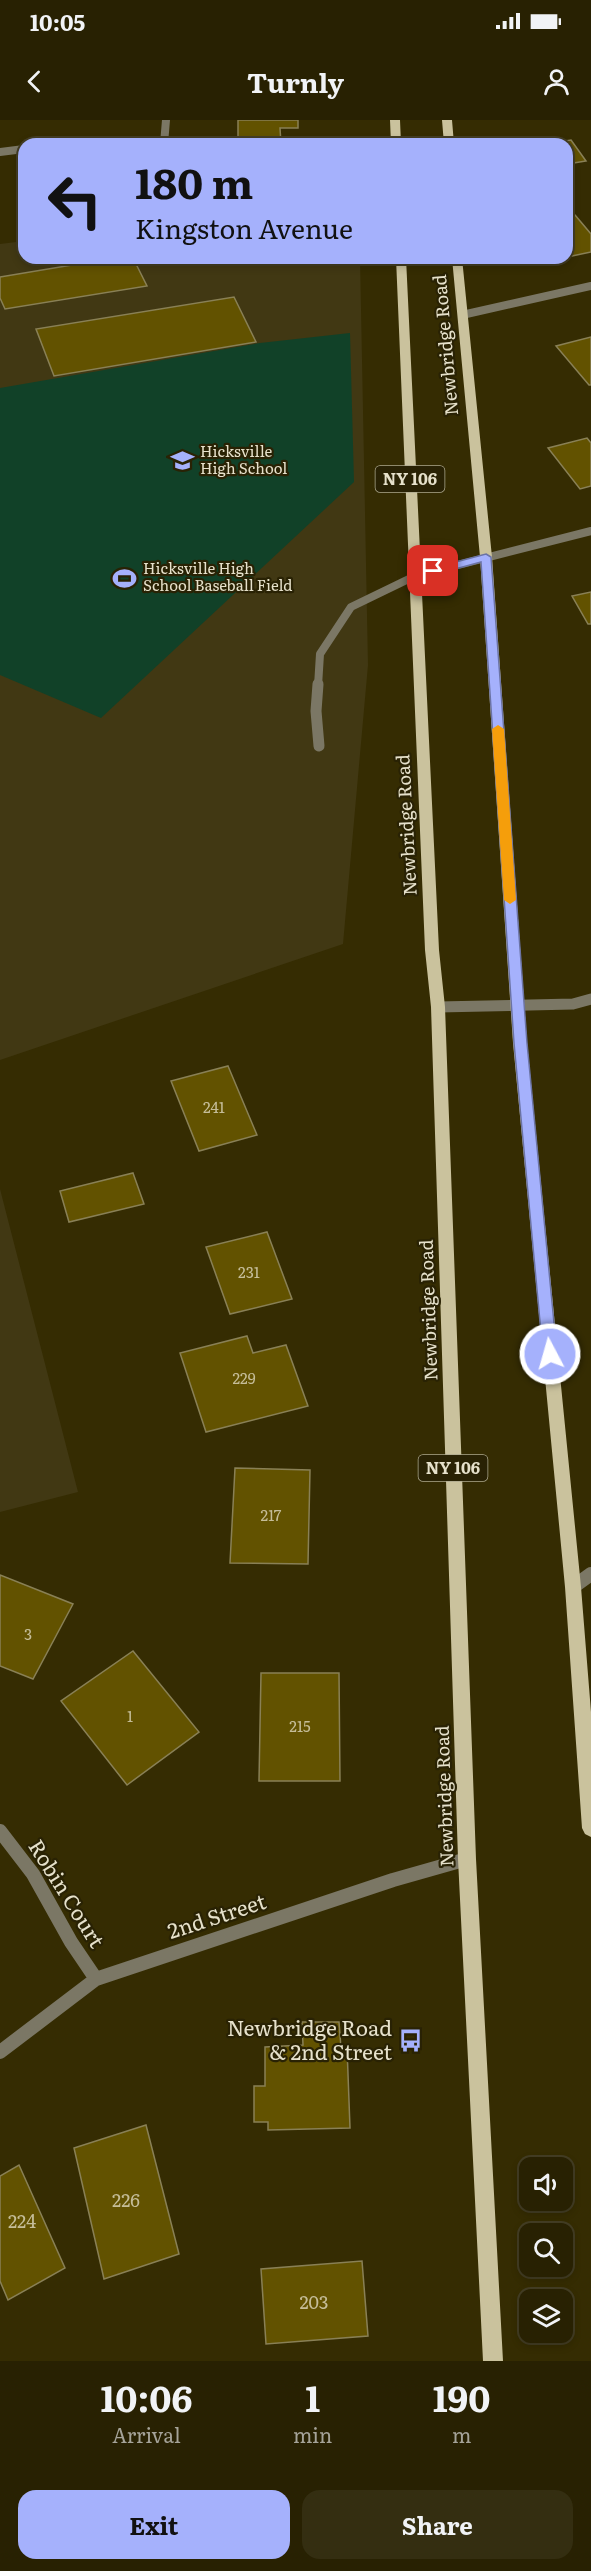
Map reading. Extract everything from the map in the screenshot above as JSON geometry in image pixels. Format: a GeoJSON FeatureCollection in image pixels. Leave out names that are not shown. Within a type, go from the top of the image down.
{"type":"FeatureCollection","features":[{"type":"Feature","properties":{"kind":"main road"},"geometry":{"type":"LineString","coordinates":[[395,120],[396,138]]}},
{"type":"Feature","properties":{"kind":"main road"},"geometry":{"type":"LineString","coordinates":[[447,120],[448,138]]}},
{"type":"Feature","properties":{"kind":"main road","name":"Newbridge Road"},"geometry":{"type":"LineString","coordinates":[[401,264],[432,950],[438,1007],[467,1859],[493,2361]]}},
{"type":"Feature","properties":{"kind":"main road","name":"Newbridge Road"},"geometry":{"type":"LineString","coordinates":[[458,264],[486,557],[518,1006],[573,1587],[591,1828]]}},
{"type":"Feature","properties":{"kind":"street"},"geometry":{"type":"LineString","coordinates":[[164,138],[166,120]]}},
{"type":"Feature","properties":{"kind":"street"},"geometry":{"type":"LineString","coordinates":[[0,152],[18,150]]}},
{"type":"Feature","properties":{"kind":"street"},"geometry":{"type":"LineString","coordinates":[[462,315],[591,286]]}},
{"type":"Feature","properties":{"kind":"street"},"geometry":{"type":"LineString","coordinates":[[319,746],[316,711],[320,654],[351,607],[415,576],[591,531]]}},
{"type":"Feature","properties":{"kind":"street"},"geometry":{"type":"LineString","coordinates":[[438,1007],[573,1004],[591,999]]}},
{"type":"Feature","properties":{"kind":"street"},"geometry":{"type":"LineString","coordinates":[[573,1587],[591,1574]]}},
{"type":"Feature","properties":{"kind":"street","name":"Robin Court"},"geometry":{"type":"LineString","coordinates":[[0,1832],[33,1874],[71,1942],[96,1979]]}},
{"type":"Feature","properties":{"kind":"street","name":"2nd Street"},"geometry":{"type":"LineString","coordinates":[[0,2052],[96,1979],[393,1880],[467,1859]]}},
{"type":"Feature","properties":{"kind":"shaded area","name":"Hicksville High School"},"geometry":{"type":"Polygon","coordinates":[[[18,242],[18,264],[360,264],[368,665],[343,944],[0,1060],[0,244],[18,242]]]}},
{"type":"Feature","properties":{"kind":"shaded area"},"geometry":{"type":"Polygon","coordinates":[[[0,1189],[78,1492],[0,1512],[0,1189]]]}},
{"type":"Feature","properties":{"kind":"green space","name":"Hicksville High School Baseball Field"},"geometry":{"type":"Polygon","coordinates":[[[350,333],[354,482],[101,718],[0,675],[0,388],[260,343],[350,333]]]}},
{"type":"Feature","properties":{"kind":"building"},"geometry":{"type":"Polygon","coordinates":[[[238,120],[298,120],[298,128],[280,128],[281,138],[238,138],[238,120]]]}},
{"type":"Feature","properties":{"kind":"building"},"geometry":{"type":"Polygon","coordinates":[[[573,143],[586,161],[573,163],[573,143]]]}},
{"type":"Feature","properties":{"kind":"building"},"geometry":{"type":"Polygon","coordinates":[[[573,215],[591,234],[591,252],[573,256],[573,215]]]}},
{"type":"Feature","properties":{"kind":"building"},"geometry":{"type":"Polygon","coordinates":[[[78,264],[136,264],[147,286],[5,309],[0,298],[0,277],[78,264]]]}},
{"type":"Feature","properties":{"kind":"building"},"geometry":{"type":"Polygon","coordinates":[[[234,297],[256,342],[54,376],[36,329],[234,297]]]}},
{"type":"Feature","properties":{"kind":"building"},"geometry":{"type":"Polygon","coordinates":[[[591,337],[591,385],[589,385],[556,346],[591,337]]]}},
{"type":"Feature","properties":{"kind":"building"},"geometry":{"type":"Polygon","coordinates":[[[587,438],[591,443],[591,486],[580,489],[548,448],[587,438]]]}},
{"type":"Feature","properties":{"kind":"building"},"geometry":{"type":"Polygon","coordinates":[[[591,592],[591,624],[588,624],[572,596],[591,592]]]}},
{"type":"Feature","properties":{"kind":"building"},"geometry":{"type":"Polygon","coordinates":[[[228,1066],[257,1135],[199,1151],[171,1081],[228,1066]]]}},
{"type":"Feature","properties":{"kind":"building"},"geometry":{"type":"Polygon","coordinates":[[[133,1173],[144,1204],[69,1222],[60,1191],[133,1173]]]}},
{"type":"Feature","properties":{"kind":"building"},"geometry":{"type":"Polygon","coordinates":[[[267,1232],[292,1299],[230,1314],[206,1247],[267,1232]]]}},
{"type":"Feature","properties":{"kind":"building"},"geometry":{"type":"Polygon","coordinates":[[[247,1336],[253,1353],[286,1345],[308,1406],[206,1432],[180,1353],[247,1336]]]}},
{"type":"Feature","properties":{"kind":"building"},"geometry":{"type":"Polygon","coordinates":[[[235,1468],[310,1470],[308,1564],[230,1563],[235,1468]]]}},
{"type":"Feature","properties":{"kind":"building"},"geometry":{"type":"Polygon","coordinates":[[[0,1575],[73,1604],[33,1679],[0,1666],[0,1575]]]}},
{"type":"Feature","properties":{"kind":"building"},"geometry":{"type":"Polygon","coordinates":[[[133,1651],[199,1732],[127,1785],[61,1701],[133,1651]]]}},
{"type":"Feature","properties":{"kind":"building"},"geometry":{"type":"Polygon","coordinates":[[[261,1673],[339,1673],[340,1781],[259,1781],[261,1673]]]}},
{"type":"Feature","properties":{"kind":"building"},"geometry":{"type":"Polygon","coordinates":[[[302,2022],[339,2022],[341,2048],[347,2047],[350,2128],[268,2130],[268,2122],[254,2122],[254,2086],[265,2086],[265,2047],[303,2045],[302,2022]]]}},
{"type":"Feature","properties":{"kind":"building"},"geometry":{"type":"Polygon","coordinates":[[[146,2125],[179,2254],[104,2279],[74,2148],[146,2125]]]}},
{"type":"Feature","properties":{"kind":"building"},"geometry":{"type":"Polygon","coordinates":[[[19,2165],[65,2268],[8,2300],[0,2281],[0,2176],[19,2165]]]}},
{"type":"Feature","properties":{"kind":"building"},"geometry":{"type":"Polygon","coordinates":[[[362,2261],[368,2336],[266,2344],[261,2269],[362,2261]]]}},
{"type":"Feature","properties":{"kind":"slow traffic"},"geometry":{"type":"LineString","coordinates":[[498,729],[510,900]]}},
{"type":"Feature","properties":{"kind":"place","name":"Hicksville High School"},"geometry":{"type":"Point","coordinates":[182,461]}},
{"type":"Feature","properties":{"kind":"place","name":"Hicksville High School Baseball Field"},"geometry":{"type":"Point","coordinates":[125,578]}},
{"type":"Feature","properties":{"kind":"place","name":"Newbridge Road & 2nd Street"},"geometry":{"type":"Point","coordinates":[410,2041]}},
{"type":"Feature","properties":{"kind":"route"},"geometry":{"type":"LineString","coordinates":[[433,571],[486,557],[520,1043],[550,1354]]}}]}
